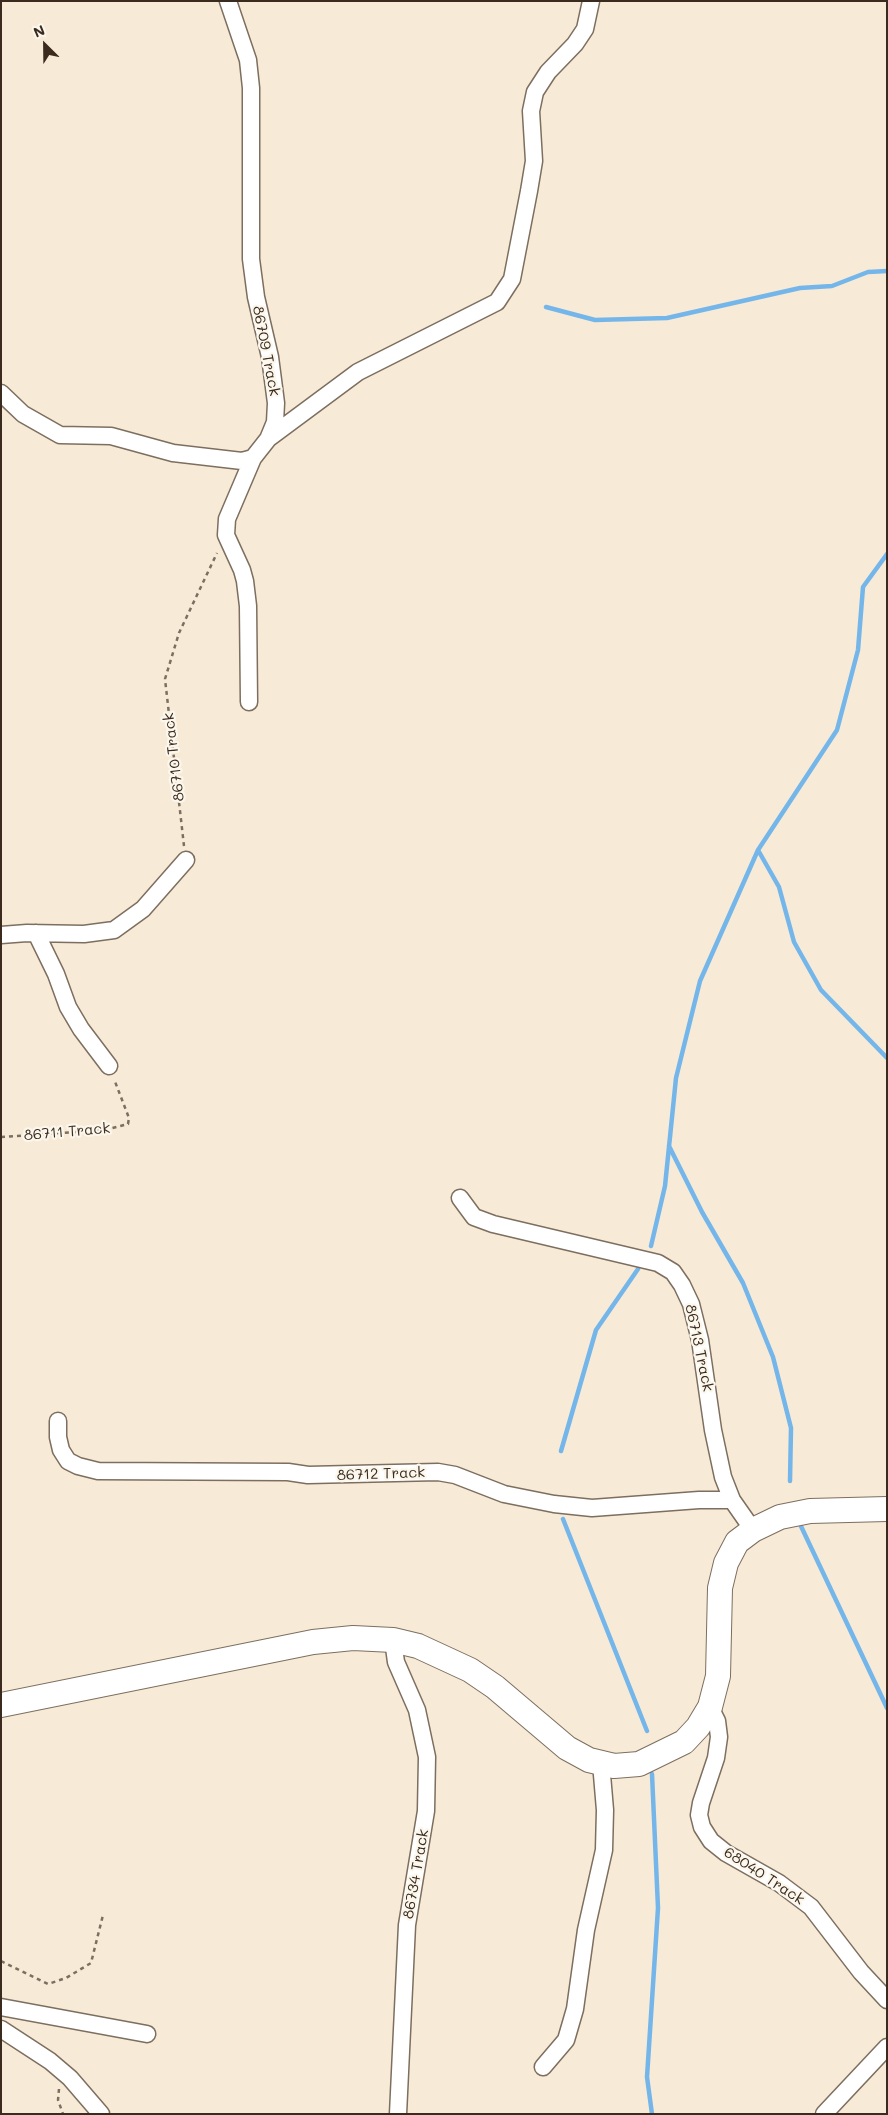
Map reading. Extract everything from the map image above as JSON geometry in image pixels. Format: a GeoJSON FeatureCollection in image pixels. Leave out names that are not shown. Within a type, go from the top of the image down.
{"type":"FeatureCollection","features":[{"type":"Feature","properties":{"kind":"street","name":"86709 Track"},"geometry":{"type":"LineString","coordinates":[[228,1],[248,60],[251,88],[251,259],[256,297],[270,357],[276,403],[275,422],[268,439],[253,458]]}},
{"type":"Feature","properties":{"kind":"street"},"geometry":{"type":"LineString","coordinates":[[268,439],[358,372],[497,302],[512,279],[529,191],[534,140],[531,110],[535,92],[548,72],[575,44],[585,29],[591,1]]}},
{"type":"Feature","properties":{"kind":"street"},"geometry":{"type":"LineString","coordinates":[[1,393],[23,414],[60,435],[111,436],[173,452],[242,461],[253,458]]}},
{"type":"Feature","properties":{"kind":"street"},"geometry":{"type":"LineString","coordinates":[[248,702],[246,590],[242,570],[226,535],[227,519],[253,458]]}},
{"type":"Feature","properties":{"kind":"street"},"geometry":{"type":"LineString","coordinates":[[1,935],[36,933],[84,934],[114,930],[143,909],[186,860]]}},
{"type":"Feature","properties":{"kind":"street"},"geometry":{"type":"LineString","coordinates":[[36,933],[56,974],[68,1008],[81,1029],[109,1066]]}},
{"type":"Feature","properties":{"kind":"street","name":"86713 Track"},"geometry":{"type":"LineString","coordinates":[[460,1198],[474,1217],[493,1224],[658,1264],[673,1272],[691,1304],[700,1340],[716,1452],[732,1500],[753,1530]]}},
{"type":"Feature","properties":{"kind":"street","name":"86712 Track"},"geometry":{"type":"LineString","coordinates":[[58,1421],[58,1437],[61,1450],[68,1461],[78,1466],[98,1471],[288,1472],[308,1475],[438,1472],[455,1475],[504,1494],[554,1504],[592,1508],[699,1500],[732,1500]]}},
{"type":"Feature","properties":{"kind":"street"},"geometry":{"type":"LineString","coordinates":[[1,1705],[313,1642],[353,1638],[393,1640],[418,1646],[470,1670],[495,1686],[567,1748],[589,1760],[614,1766],[639,1764],[663,1754],[684,1742],[698,1727],[710,1707],[718,1676],[720,1588],[726,1563],[737,1542],[753,1530],[780,1517],[810,1511],[887,1509]]}},
{"type":"Feature","properties":{"kind":"street","name":"86734 Track"},"geometry":{"type":"LineString","coordinates":[[393,1640],[396,1662],[417,1710],[427,1757],[426,1811],[407,1925],[398,2114]]}},
{"type":"Feature","properties":{"kind":"street","name":"68040 Track"},"geometry":{"type":"LineString","coordinates":[[710,1707],[717,1721],[719,1737],[716,1758],[700,1803],[699,1815],[702,1827],[711,1841],[726,1853],[779,1883],[812,1907],[860,1972],[887,2000]]}},
{"type":"Feature","properties":{"kind":"street"},"geometry":{"type":"LineString","coordinates":[[544,2067],[566,2040],[575,2009],[586,1930],[604,1850],[605,1810],[600,1763]]}},
{"type":"Feature","properties":{"kind":"street"},"geometry":{"type":"LineString","coordinates":[[1,2007],[147,2034]]}},
{"type":"Feature","properties":{"kind":"street"},"geometry":{"type":"LineString","coordinates":[[1,2029],[34,2049],[70,2078],[101,2114]]}},
{"type":"Feature","properties":{"kind":"street"},"geometry":{"type":"LineString","coordinates":[[824,2114],[887,2047]]}},
{"type":"Feature","properties":{"kind":"path","name":"86710 Track"},"geometry":{"type":"LineString","coordinates":[[186,860],[165,679],[179,633],[226,535]]}},
{"type":"Feature","properties":{"kind":"path","name":"86711 Track"},"geometry":{"type":"LineString","coordinates":[[1,1137],[105,1130],[128,1124],[128,1118],[109,1066]]}},
{"type":"Feature","properties":{"kind":"path"},"geometry":{"type":"LineString","coordinates":[[1,1961],[48,1984],[66,1978],[91,1963],[102,1915]]}},
{"type":"Feature","properties":{"kind":"path"},"geometry":{"type":"LineString","coordinates":[[63,2114],[57,2091],[70,2078]]}},
{"type":"Feature","properties":{"kind":"waterway"},"geometry":{"type":"LineString","coordinates":[[546,307],[595,320],[667,318],[800,288],[832,286],[868,272],[887,271]]}},
{"type":"Feature","properties":{"kind":"waterway"},"geometry":{"type":"LineString","coordinates":[[651,1246],[665,1186],[676,1078],[700,981],[758,850],[837,730],[858,650],[863,587],[887,554]]}},
{"type":"Feature","properties":{"kind":"waterway"},"geometry":{"type":"LineString","coordinates":[[758,850],[779,887],[794,942],[821,990],[887,1058]]}},
{"type":"Feature","properties":{"kind":"waterway"},"geometry":{"type":"LineString","coordinates":[[669,1146],[702,1212],[743,1283],[773,1357],[791,1428],[790,1481]]}},
{"type":"Feature","properties":{"kind":"waterway"},"geometry":{"type":"LineString","coordinates":[[561,1451],[596,1330],[638,1269]]}},
{"type":"Feature","properties":{"kind":"waterway"},"geometry":{"type":"LineString","coordinates":[[563,1519],[647,1731]]}},
{"type":"Feature","properties":{"kind":"waterway"},"geometry":{"type":"LineString","coordinates":[[799,1522],[887,1708]]}},
{"type":"Feature","properties":{"kind":"waterway"},"geometry":{"type":"LineString","coordinates":[[652,1774],[658,1908],[647,2077],[652,2114]]}}]}
